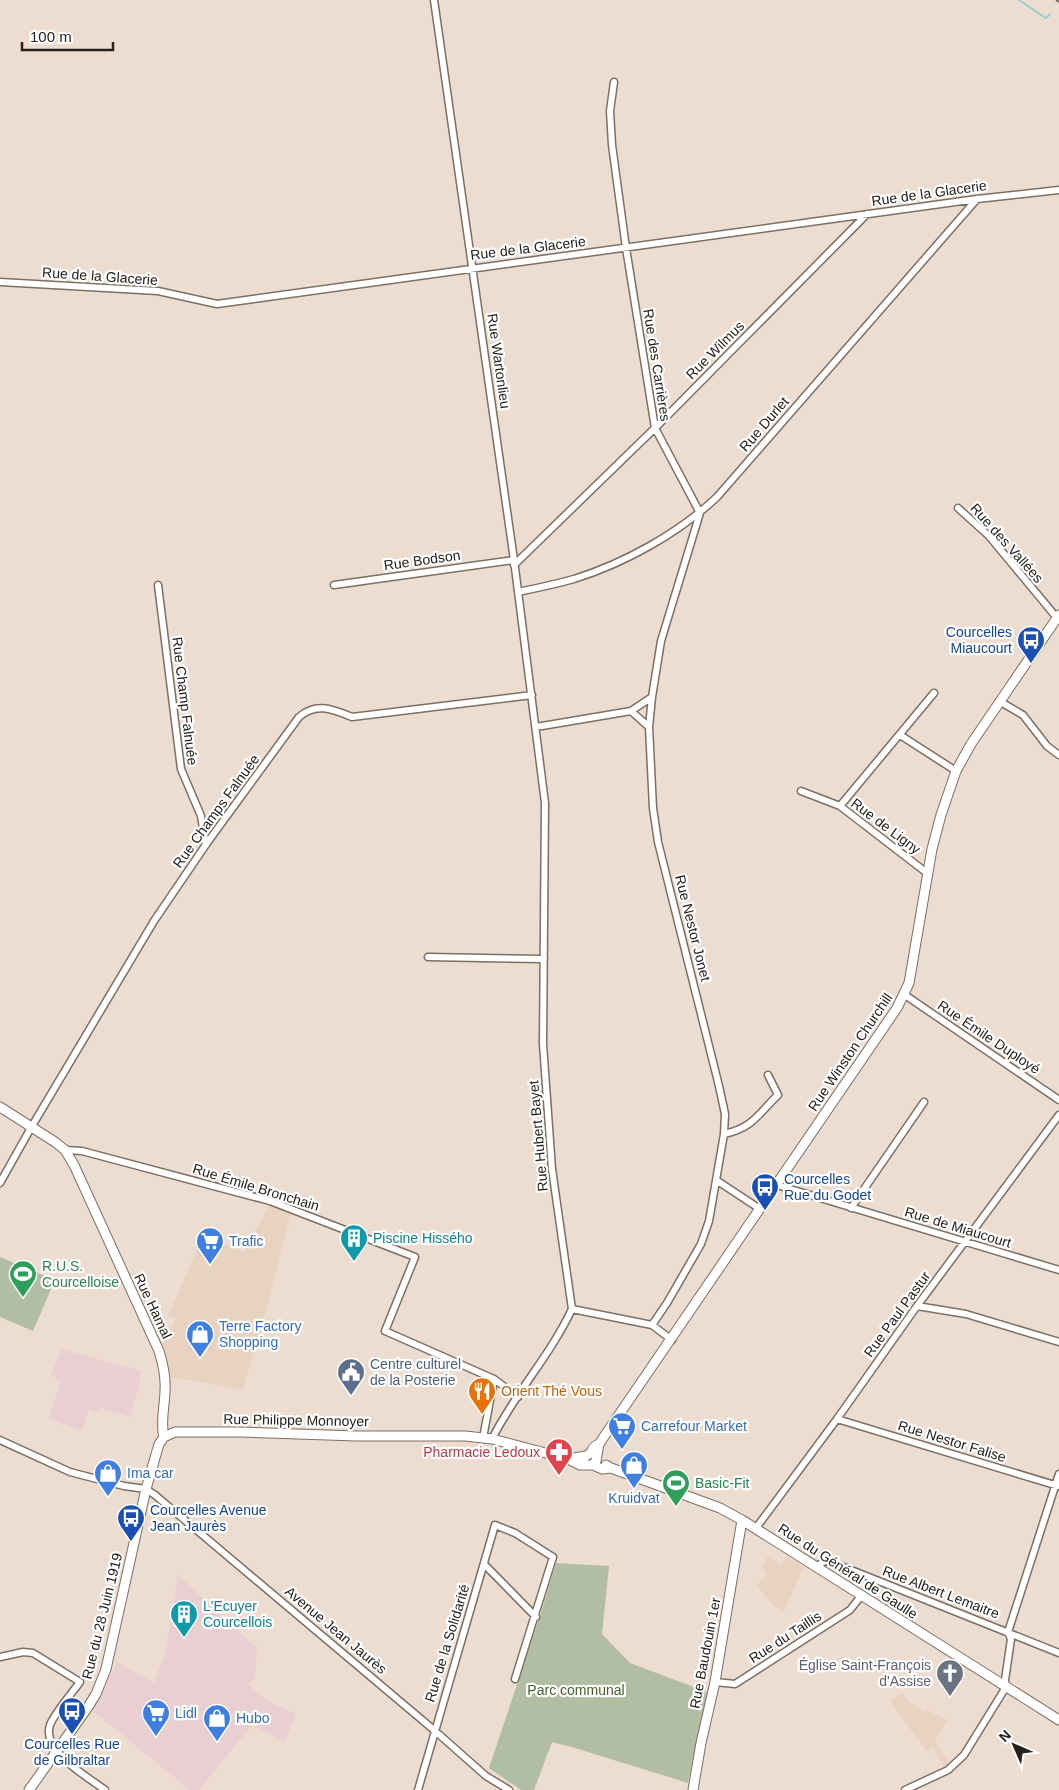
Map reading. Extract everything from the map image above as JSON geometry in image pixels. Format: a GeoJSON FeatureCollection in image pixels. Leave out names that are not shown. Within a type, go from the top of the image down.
{"type":"FeatureCollection","features":[{"type":"Feature","properties":{"kind":"main road","name":"Rue Winston Churchill"},"geometry":{"type":"LineString","coordinates":[[592,1459],[592,1449],[599,1444],[672,1340],[898,1008],[909,983],[927,873],[941,815],[956,770],[999,701],[1058,616]]}},
{"type":"Feature","properties":{"kind":"main road","name":"Rue Hamal"},"geometry":{"type":"LineString","coordinates":[[0,1107],[55,1142],[65,1150],[74,1165],[159,1351],[165,1371],[166,1388],[162,1430],[164,1437]]}},
{"type":"Feature","properties":{"kind":"main road","name":"Rue Philippe Monnoyer"},"geometry":{"type":"LineString","coordinates":[[164,1437],[175,1432],[240,1432],[362,1436],[465,1436],[487,1439]]}},
{"type":"Feature","properties":{"kind":"main road"},"geometry":{"type":"LineString","coordinates":[[146,1489],[159,1444],[164,1437]]}},
{"type":"Feature","properties":{"kind":"main road","name":"Rue du Général de Gaulle"},"geometry":{"type":"LineString","coordinates":[[487,1439],[568,1459],[580,1465],[592,1459],[602,1469],[611,1468],[720,1508],[756,1528],[1059,1720]]}},
{"type":"Feature","properties":{"kind":"main road","name":"Rue du 28 Juin 1919"},"geometry":{"type":"LineString","coordinates":[[29,1790],[92,1701],[106,1669],[146,1489]]}},
{"type":"Feature","properties":{"kind":"main road","name":"Rue Baudouin 1er"},"geometry":{"type":"LineString","coordinates":[[693,1790],[700,1743],[715,1682],[742,1520]]}},
{"type":"Feature","properties":{"kind":"street","name":"Rue Wartonlieu"},"geometry":{"type":"LineString","coordinates":[[434,0],[536,727]]}},
{"type":"Feature","properties":{"kind":"street","name":"Rue des Carrières"},"geometry":{"type":"LineString","coordinates":[[614,82],[610,111],[612,145],[654,428],[700,513]]}},
{"type":"Feature","properties":{"kind":"street","name":"Rue de la Glacerie"},"geometry":{"type":"LineString","coordinates":[[0,282],[158,291],[217,304],[977,199],[1059,190]]}},
{"type":"Feature","properties":{"kind":"street","name":"Rue Durlet"},"geometry":{"type":"LineString","coordinates":[[518,592],[574,579],[625,560],[700,513],[977,199]]}},
{"type":"Feature","properties":{"kind":"street","name":"Rue Wilmus"},"geometry":{"type":"LineString","coordinates":[[514,563],[654,428],[867,214]]}},
{"type":"Feature","properties":{"kind":"street","name":"Rue des Vallées"},"geometry":{"type":"LineString","coordinates":[[958,508],[989,536],[1058,616]]}},
{"type":"Feature","properties":{"kind":"street"},"geometry":{"type":"LineString","coordinates":[[536,727],[631,711],[652,697],[661,641],[700,513]]}},
{"type":"Feature","properties":{"kind":"street","name":"Rue Bodson"},"geometry":{"type":"LineString","coordinates":[[334,584],[514,563]]}},
{"type":"Feature","properties":{"kind":"street","name":"Rue Champ Falnuée"},"geometry":{"type":"LineString","coordinates":[[158,585],[181,769],[201,816],[206,845]]}},
{"type":"Feature","properties":{"kind":"street"},"geometry":{"type":"LineString","coordinates":[[840,806],[934,693]]}},
{"type":"Feature","properties":{"kind":"street","name":"Rue Champs Falnuée"},"geometry":{"type":"LineString","coordinates":[[32,1126],[154,921],[206,845],[299,718],[307,710],[331,709],[352,718],[532,695]]}},
{"type":"Feature","properties":{"kind":"street","name":"Rue Nestor Jonet"},"geometry":{"type":"LineString","coordinates":[[652,697],[649,727],[653,808],[658,842],[725,1114],[724,1134],[709,1222],[701,1244],[652,1325]]}},
{"type":"Feature","properties":{"kind":"street"},"geometry":{"type":"LineString","coordinates":[[999,701],[1023,715],[1047,746],[1059,755]]}},
{"type":"Feature","properties":{"kind":"street"},"geometry":{"type":"LineString","coordinates":[[631,711],[649,727]]}},
{"type":"Feature","properties":{"kind":"street","name":"Rue Hubert Bayet"},"geometry":{"type":"LineString","coordinates":[[536,727],[545,803],[543,1044],[552,1169],[572,1309]]}},
{"type":"Feature","properties":{"kind":"street"},"geometry":{"type":"LineString","coordinates":[[900,735],[956,770]]}},
{"type":"Feature","properties":{"kind":"street","name":"Rue de Ligny"},"geometry":{"type":"LineString","coordinates":[[801,791],[840,806],[927,873]]}},
{"type":"Feature","properties":{"kind":"street"},"geometry":{"type":"LineString","coordinates":[[428,957],[544,959]]}},
{"type":"Feature","properties":{"kind":"street","name":"Rue Émile Duployé"},"geometry":{"type":"LineString","coordinates":[[905,995],[1059,1100]]}},
{"type":"Feature","properties":{"kind":"street"},"geometry":{"type":"LineString","coordinates":[[724,1134],[734,1132],[754,1122],[778,1095],[768,1075]]}},
{"type":"Feature","properties":{"kind":"street"},"geometry":{"type":"LineString","coordinates":[[851,1208],[924,1102]]}},
{"type":"Feature","properties":{"kind":"street","name":"Rue Paul Pastur"},"geometry":{"type":"LineString","coordinates":[[756,1528],[837,1419],[917,1306],[1059,1115]]}},
{"type":"Feature","properties":{"kind":"street"},"geometry":{"type":"LineString","coordinates":[[0,1183],[32,1126]]}},
{"type":"Feature","properties":{"kind":"street","name":"Rue Émile Bronchain"},"geometry":{"type":"LineString","coordinates":[[65,1150],[82,1151],[270,1201],[415,1257],[384,1332],[494,1379]]}},
{"type":"Feature","properties":{"kind":"street"},"geometry":{"type":"LineString","coordinates":[[716,1180],[760,1209]]}},
{"type":"Feature","properties":{"kind":"street","name":"Rue de Miaucourt"},"geometry":{"type":"LineString","coordinates":[[777,1185],[1059,1270]]}},
{"type":"Feature","properties":{"kind":"street"},"geometry":{"type":"LineString","coordinates":[[917,1306],[966,1314],[1059,1342]]}},
{"type":"Feature","properties":{"kind":"street"},"geometry":{"type":"LineString","coordinates":[[487,1439],[546,1356],[572,1309],[652,1325],[672,1340]]}},
{"type":"Feature","properties":{"kind":"street"},"geometry":{"type":"LineString","coordinates":[[494,1379],[518,1397]]}},
{"type":"Feature","properties":{"kind":"street"},"geometry":{"type":"LineString","coordinates":[[487,1439],[494,1379]]}},
{"type":"Feature","properties":{"kind":"street","name":"Rue Nestor Falise"},"geometry":{"type":"LineString","coordinates":[[837,1419],[1058,1486]]}},
{"type":"Feature","properties":{"kind":"street"},"geometry":{"type":"LineString","coordinates":[[0,1440],[70,1472],[124,1486],[146,1489]]}},
{"type":"Feature","properties":{"kind":"street"},"geometry":{"type":"LineString","coordinates":[[905,1790],[948,1770],[964,1755],[1006,1686],[1005,1680],[1011,1639],[1008,1632],[1058,1486],[1059,1474]]}},
{"type":"Feature","properties":{"kind":"street","name":"Avenue Jean Jaurès"},"geometry":{"type":"LineString","coordinates":[[146,1489],[434,1730],[486,1776],[509,1790]]}},
{"type":"Feature","properties":{"kind":"street","name":"Rue de la Solidarité"},"geometry":{"type":"LineString","coordinates":[[418,1790],[495,1525],[515,1533],[553,1557],[515,1680]]}},
{"type":"Feature","properties":{"kind":"street","name":"Rue Albert Lemaitre"},"geometry":{"type":"LineString","coordinates":[[816,1567],[826,1560],[1059,1653]]}},
{"type":"Feature","properties":{"kind":"street"},"geometry":{"type":"LineString","coordinates":[[484,1564],[536,1617]]}},
{"type":"Feature","properties":{"kind":"street","name":"Rue du Taillis"},"geometry":{"type":"LineString","coordinates":[[715,1682],[735,1684],[850,1610],[861,1596]]}},
{"type":"Feature","properties":{"kind":"street"},"geometry":{"type":"LineString","coordinates":[[0,1657],[23,1652],[33,1653],[80,1682],[50,1724],[49,1734],[61,1756],[106,1790]]}},
{"type":"Feature","properties":{"kind":"shaded area"},"geometry":{"type":"Polygon","coordinates":[[[273,1199],[293,1207],[243,1390],[161,1375],[161,1348],[176,1318],[168,1316],[203,1237],[244,1252],[273,1199]]]}},
{"type":"Feature","properties":{"kind":"shaded area"},"geometry":{"type":"Polygon","coordinates":[[[62,1349],[141,1371],[139,1387],[130,1417],[100,1408],[98,1413],[89,1409],[82,1431],[49,1419],[60,1381],[51,1375],[62,1349]]]}},
{"type":"Feature","properties":{"kind":"shaded area"},"geometry":{"type":"Polygon","coordinates":[[[768,1556],[781,1565],[787,1557],[804,1567],[783,1612],[773,1605],[757,1585],[768,1573],[762,1567],[768,1556]]]}},
{"type":"Feature","properties":{"kind":"shaded area"},"geometry":{"type":"Polygon","coordinates":[[[178,1575],[257,1648],[255,1677],[248,1685],[271,1703],[296,1714],[284,1743],[253,1724],[199,1790],[190,1790],[93,1711],[117,1662],[154,1683],[165,1653],[178,1575]]]}},
{"type":"Feature","properties":{"kind":"shaded area"},"geometry":{"type":"Polygon","coordinates":[[[902,1693],[908,1701],[924,1712],[926,1709],[947,1721],[935,1741],[950,1765],[944,1769],[933,1747],[926,1751],[890,1701],[902,1693]]]}},
{"type":"Feature","properties":{"kind":"green space","name":"R.U.S. Courcelloise"},"geometry":{"type":"Polygon","coordinates":[[[0,1257],[55,1280],[33,1331],[0,1317],[0,1257]]]}},
{"type":"Feature","properties":{"kind":"green space","name":"Parc communal"},"geometry":{"type":"Polygon","coordinates":[[[556,1563],[609,1566],[602,1634],[630,1663],[707,1692],[688,1783],[552,1742],[534,1790],[521,1790],[489,1768],[556,1563]]]}},
{"type":"Feature","properties":{"kind":"waterway"},"geometry":{"type":"LineString","coordinates":[[1019,0],[1046,18],[1050,14]]}},
{"type":"Feature","properties":{"kind":"place","name":"Courcelles Miaucourt"},"geometry":{"type":"Point","coordinates":[1031,664]}},
{"type":"Feature","properties":{"kind":"place","name":"Courcelles Rue du Godet"},"geometry":{"type":"Point","coordinates":[765,1211]}},
{"type":"Feature","properties":{"kind":"place","name":"Piscine Hissého"},"geometry":{"type":"Point","coordinates":[354,1262]}},
{"type":"Feature","properties":{"kind":"place","name":"Trafic"},"geometry":{"type":"Point","coordinates":[210,1265]}},
{"type":"Feature","properties":{"kind":"place","name":"R.U.S. Courcelloise"},"geometry":{"type":"Point","coordinates":[23,1298]}},
{"type":"Feature","properties":{"kind":"place","name":"Terre Factory Shopping"},"geometry":{"type":"Point","coordinates":[200,1358]}},
{"type":"Feature","properties":{"kind":"place","name":"Centre culturel de la Posterie"},"geometry":{"type":"Point","coordinates":[351,1396]}},
{"type":"Feature","properties":{"kind":"place","name":"Orient Thé Vous"},"geometry":{"type":"Point","coordinates":[482,1415]}},
{"type":"Feature","properties":{"kind":"place","name":"Carrefour Market"},"geometry":{"type":"Point","coordinates":[622,1450]}},
{"type":"Feature","properties":{"kind":"place","name":"Pharmacie Ledoux"},"geometry":{"type":"Point","coordinates":[559,1476]}},
{"type":"Feature","properties":{"kind":"place","name":"Kruidvat"},"geometry":{"type":"Point","coordinates":[634,1489]}},
{"type":"Feature","properties":{"kind":"place","name":"Ima car"},"geometry":{"type":"Point","coordinates":[108,1497]}},
{"type":"Feature","properties":{"kind":"place","name":"Basic-Fit"},"geometry":{"type":"Point","coordinates":[676,1507]}},
{"type":"Feature","properties":{"kind":"place","name":"Courcelles Avenue Jean Jaurès"},"geometry":{"type":"Point","coordinates":[131,1542]}},
{"type":"Feature","properties":{"kind":"place","name":"L'Ecuyer Courcellois"},"geometry":{"type":"Point","coordinates":[184,1638]}},
{"type":"Feature","properties":{"kind":"place","name":"Église Saint-François d'Assise"},"geometry":{"type":"Point","coordinates":[950,1697]}},
{"type":"Feature","properties":{"kind":"place","name":"Courcelles Rue de Gilbraltar"},"geometry":{"type":"Point","coordinates":[72,1735]}},
{"type":"Feature","properties":{"kind":"place","name":"Lidl"},"geometry":{"type":"Point","coordinates":[156,1737]}},
{"type":"Feature","properties":{"kind":"place","name":"Hubo"},"geometry":{"type":"Point","coordinates":[217,1742]}}]}
